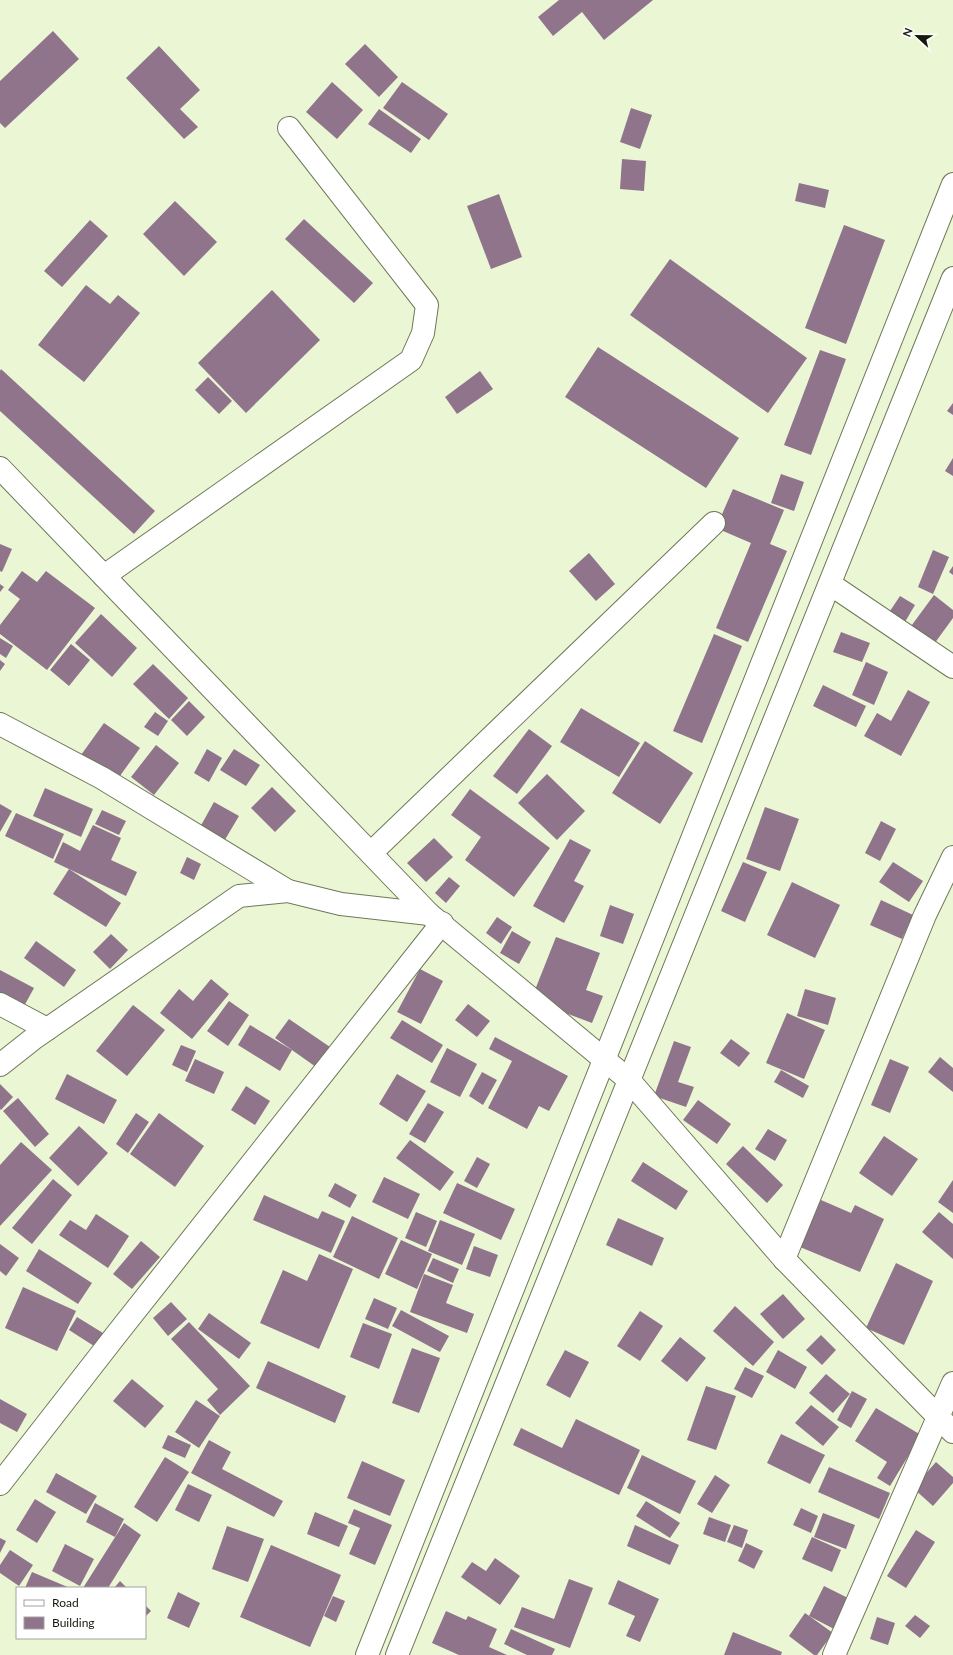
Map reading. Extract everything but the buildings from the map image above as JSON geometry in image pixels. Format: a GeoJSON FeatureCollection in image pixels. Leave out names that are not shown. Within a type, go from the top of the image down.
{"type":"FeatureCollection","features":[{"type":"Feature","properties":{"kind":"street"},"geometry":{"type":"LineString","coordinates":[[104,576],[411,360],[423,333],[427,305],[289,128]]}},
{"type":"Feature","properties":{"kind":"street"},"geometry":{"type":"LineString","coordinates":[[367,1655],[953,184]]}},
{"type":"Feature","properties":{"kind":"street"},"geometry":{"type":"LineString","coordinates":[[397,1655],[953,278]]}},
{"type":"Feature","properties":{"kind":"street"},"geometry":{"type":"LineString","coordinates":[[0,468],[436,919],[629,1080],[784,1259],[946,1425]]}},
{"type":"Feature","properties":{"kind":"street"},"geometry":{"type":"LineString","coordinates":[[371,853],[714,524]]}},
{"type":"Feature","properties":{"kind":"street"},"geometry":{"type":"LineString","coordinates":[[830,584],[953,667]]}},
{"type":"Feature","properties":{"kind":"street"},"geometry":{"type":"LineString","coordinates":[[0,724],[102,778],[288,891],[341,904],[436,919]]}},
{"type":"Feature","properties":{"kind":"street"},"geometry":{"type":"LineString","coordinates":[[784,1259],[925,916],[953,857]]}},
{"type":"Feature","properties":{"kind":"street"},"geometry":{"type":"LineString","coordinates":[[0,1065],[47,1029],[239,896],[288,891]]}},
{"type":"Feature","properties":{"kind":"street"},"geometry":{"type":"LineString","coordinates":[[0,1484],[436,919]]}},
{"type":"Feature","properties":{"kind":"street"},"geometry":{"type":"LineString","coordinates":[[0,1004],[47,1029]]}},
{"type":"Feature","properties":{"kind":"street"},"geometry":{"type":"LineString","coordinates":[[834,1655],[946,1425],[953,1383]]}}]}
